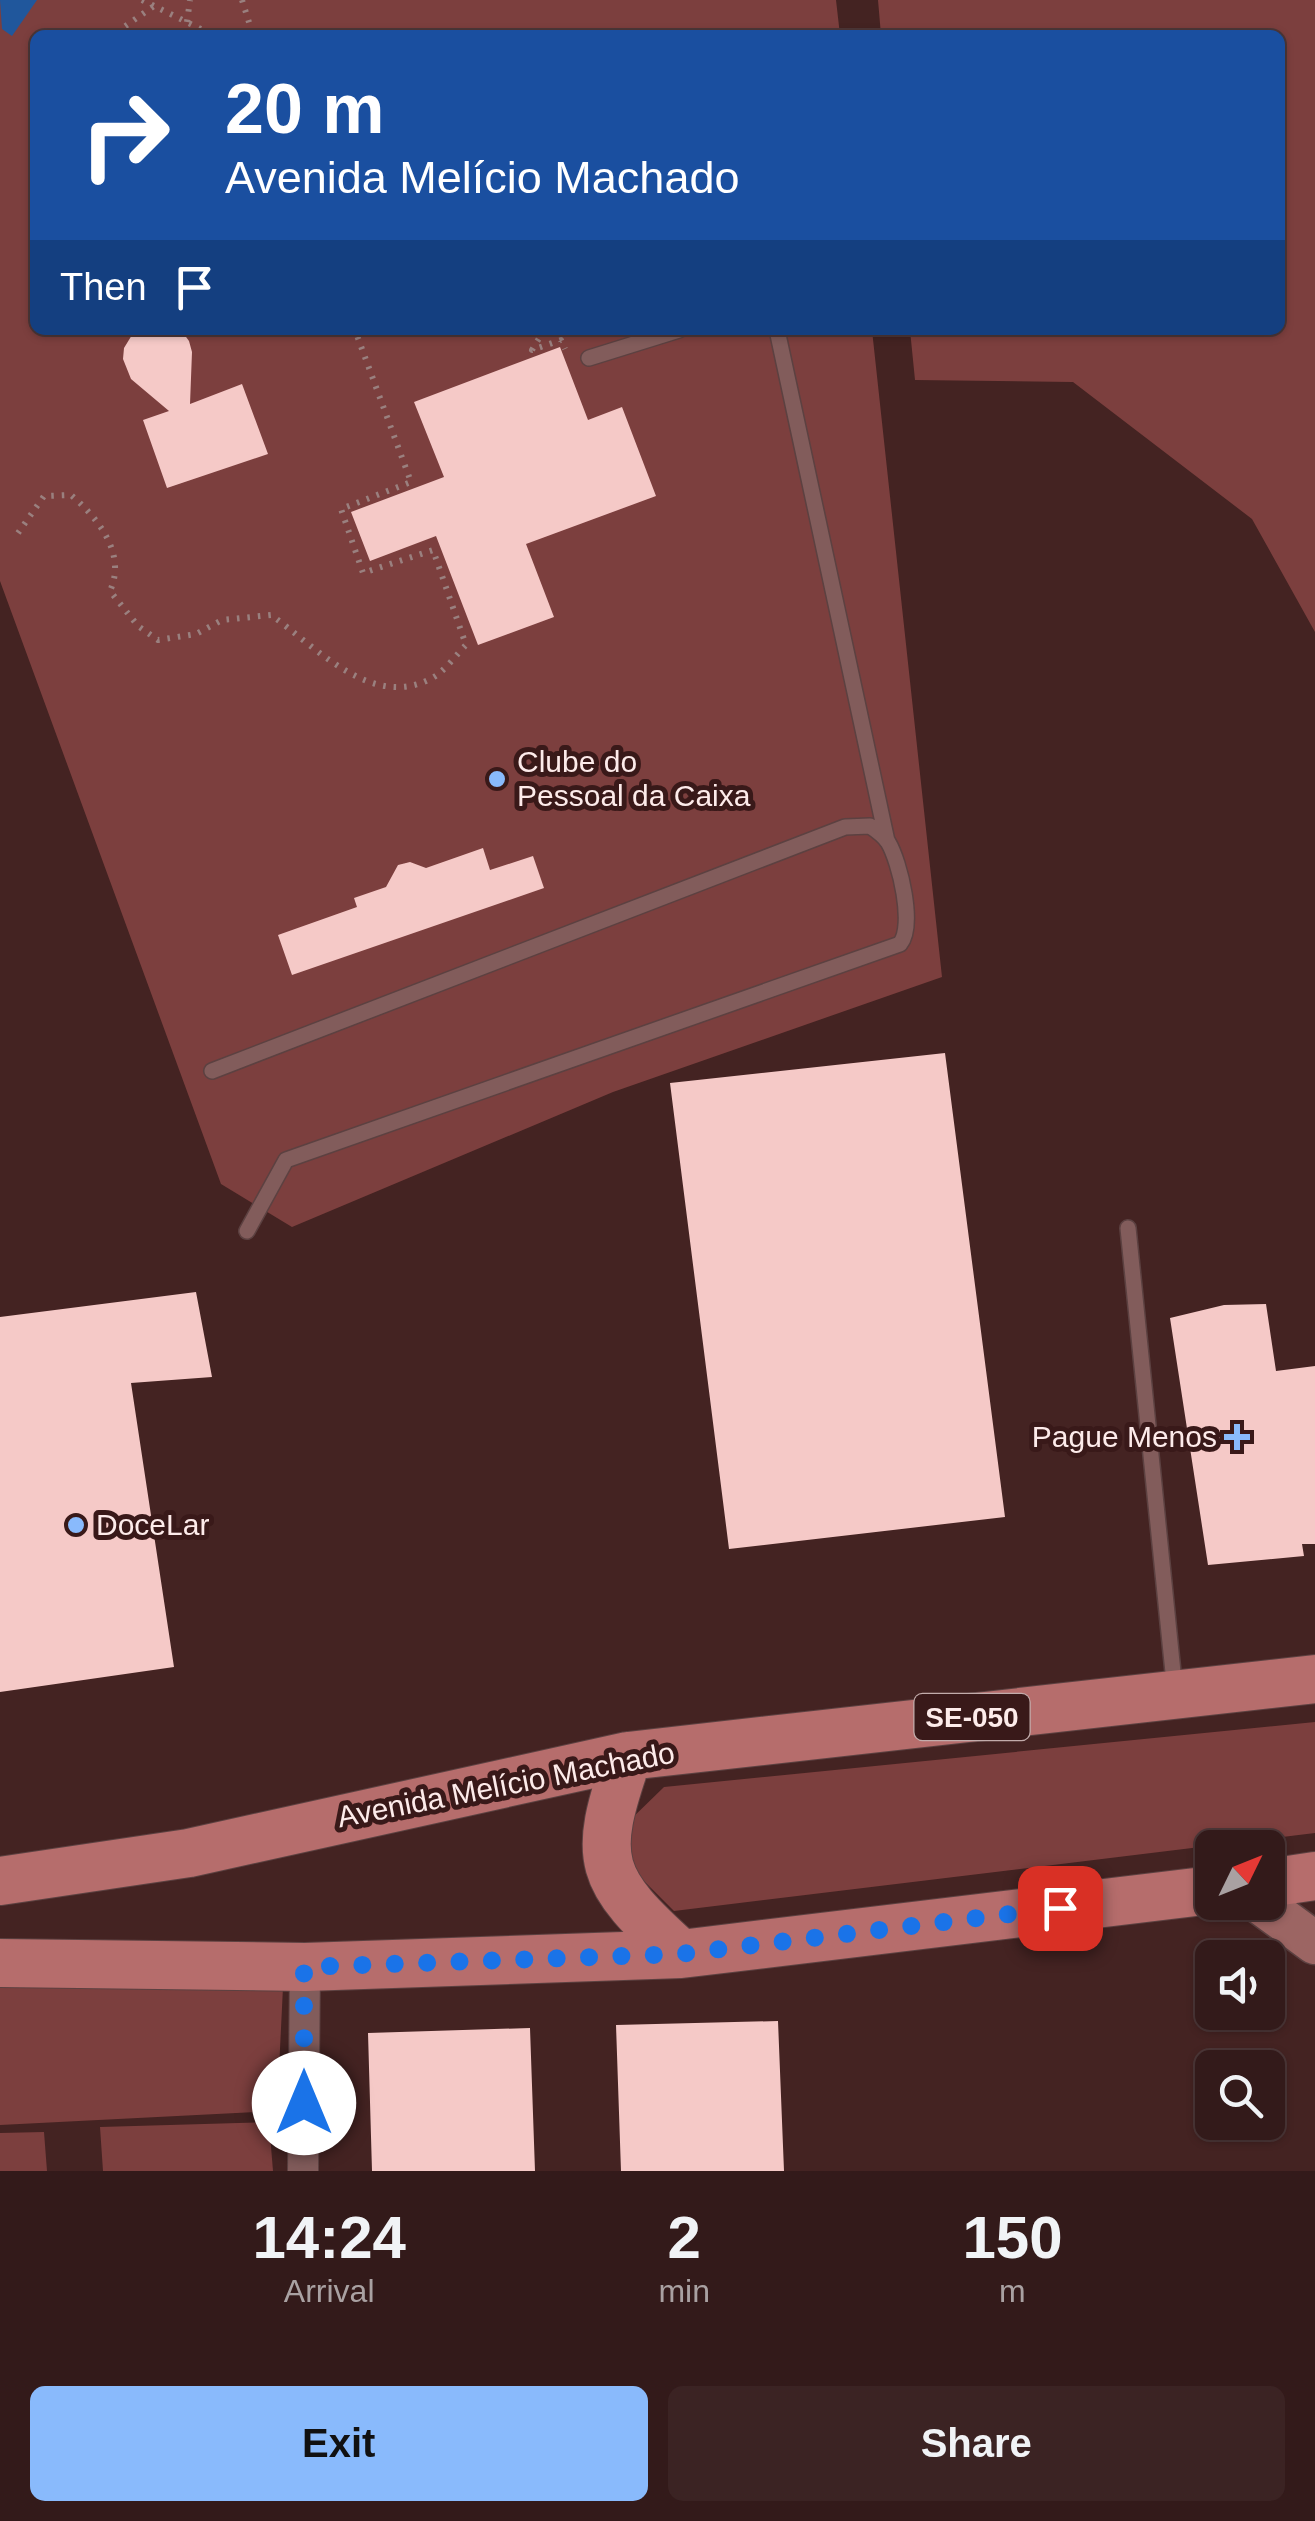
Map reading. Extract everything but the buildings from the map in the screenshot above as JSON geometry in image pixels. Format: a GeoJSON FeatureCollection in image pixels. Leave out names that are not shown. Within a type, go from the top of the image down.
{"type":"FeatureCollection","features":[{"type":"Feature","properties":{"kind":"main road","name":"Avenida Melício Machado"},"geometry":{"type":"LineString","coordinates":[[0,1880],[189,1853],[628,1756],[1315,1679]]}},
{"type":"Feature","properties":{"kind":"main road"},"geometry":{"type":"LineString","coordinates":[[628,1756],[606,1818],[606,1865],[633,1911],[680,1954]]}},
{"type":"Feature","properties":{"kind":"main road"},"geometry":{"type":"LineString","coordinates":[[1285,1880],[1315,1876]]}},
{"type":"Feature","properties":{"kind":"main road"},"geometry":{"type":"LineString","coordinates":[[0,1964],[304,1967],[680,1954],[1195,1892]]}},
{"type":"Feature","properties":{"kind":"street"},"geometry":{"type":"LineString","coordinates":[[1284,1920],[1315,1943]]}},
{"type":"Feature","properties":{"kind":"street"},"geometry":{"type":"LineString","coordinates":[[303,2171],[304,1967]]}},
{"type":"Feature","properties":{"kind":"lane"},"geometry":{"type":"LineString","coordinates":[[588,358],[663,335]]}},
{"type":"Feature","properties":{"kind":"lane"},"geometry":{"type":"LineString","coordinates":[[247,1231],[286,1160],[900,944],[908,935],[908,916],[888,841],[777,335]]}},
{"type":"Feature","properties":{"kind":"lane"},"geometry":{"type":"LineString","coordinates":[[212,1070],[846,827],[870,826],[888,841]]}},
{"type":"Feature","properties":{"kind":"lane"},"geometry":{"type":"LineString","coordinates":[[1128,1228],[1176,1695]]}},
{"type":"Feature","properties":{"kind":"path"},"geometry":{"type":"LineString","coordinates":[[142,0],[203,30]]}},
{"type":"Feature","properties":{"kind":"path"},"geometry":{"type":"LineString","coordinates":[[187,22],[190,0]]}},
{"type":"Feature","properties":{"kind":"path"},"geometry":{"type":"LineString","coordinates":[[242,0],[251,30]]}},
{"type":"Feature","properties":{"kind":"path"},"geometry":{"type":"LineString","coordinates":[[126,30],[124,26],[154,6]]}},
{"type":"Feature","properties":{"kind":"path"},"geometry":{"type":"LineString","coordinates":[[18,533],[44,496],[71,494],[90,510],[111,541],[116,579],[110,591],[138,626],[158,640],[196,634],[222,620],[271,615],[340,669],[376,684],[402,687],[433,678],[466,645],[433,550],[363,573],[341,508],[411,482],[357,335]]}},
{"type":"Feature","properties":{"kind":"path"},"geometry":{"type":"LineString","coordinates":[[541,335],[532,350],[561,340],[567,352]]}},
{"type":"Feature","properties":{"kind":"shaded area","name":"Clube do Pessoal da Caixa"},"geometry":{"type":"Polygon","coordinates":[[[0,0],[836,0],[839,30],[30,30],[30,335],[873,335],[942,977],[613,1092],[292,1227],[221,1184],[0,581],[0,0]]]}},
{"type":"Feature","properties":{"kind":"shaded area"},"geometry":{"type":"Polygon","coordinates":[[[878,0],[1315,0],[1315,632],[1252,519],[1073,382],[915,380],[910,335],[1285,335],[1285,30],[881,30],[878,0]]]}},
{"type":"Feature","properties":{"kind":"shaded area"},"geometry":{"type":"Polygon","coordinates":[[[1315,1722],[1315,1833],[1285,1837],[1285,1830],[1195,1830],[1195,1848],[674,1911],[634,1871],[626,1824],[664,1787],[1315,1722]]]}},
{"type":"Feature","properties":{"kind":"shaded area"},"geometry":{"type":"Polygon","coordinates":[[[0,1984],[283,1987],[277,2111],[0,2125],[0,1984]]]}},
{"type":"Feature","properties":{"kind":"shaded area"},"geometry":{"type":"Polygon","coordinates":[[[269,2122],[273,2171],[103,2171],[100,2127],[269,2122]]]}},
{"type":"Feature","properties":{"kind":"shaded area"},"geometry":{"type":"Polygon","coordinates":[[[44,2132],[47,2171],[0,2171],[0,2133],[44,2132]]]}},
{"type":"Feature","properties":{"kind":"water"},"geometry":{"type":"Polygon","coordinates":[[[0,0],[37,0],[12,36],[2,29],[0,0]]]}},
{"type":"Feature","properties":{"kind":"place","name":"Clube do Pessoal da Caixa"},"geometry":{"type":"Point","coordinates":[497,779]}},
{"type":"Feature","properties":{"kind":"place","name":"Pague Menos"},"geometry":{"type":"Point","coordinates":[1237,1437]}},
{"type":"Feature","properties":{"kind":"place","name":"DoceLar"},"geometry":{"type":"Point","coordinates":[76,1525]}},
{"type":"Feature","properties":{"kind":"route"},"geometry":{"type":"LineString","coordinates":[[304,2103],[304,1967],[680,1954],[1060,1908]]}}]}
